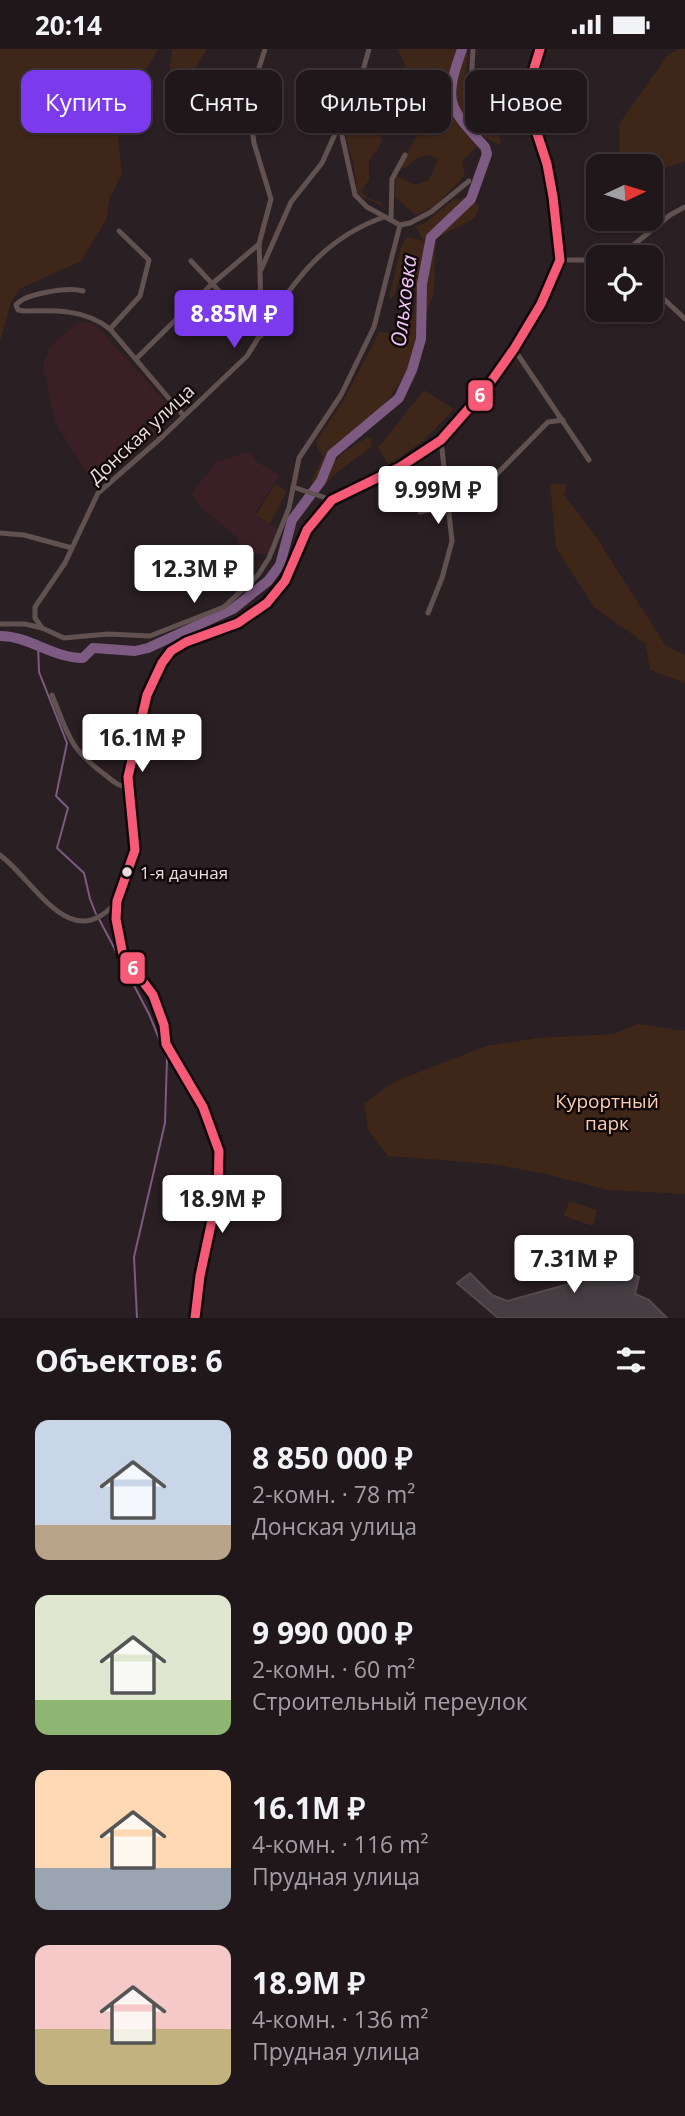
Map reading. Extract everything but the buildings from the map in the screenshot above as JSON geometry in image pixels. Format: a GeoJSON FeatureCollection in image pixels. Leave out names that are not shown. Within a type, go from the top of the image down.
{"type":"FeatureCollection","features":[{"type":"Feature","properties":{"kind":"street"},"geometry":{"type":"LineString","coordinates":[[264,49],[250,107],[254,143],[271,199],[258,244],[261,308],[270,319]]}},
{"type":"Feature","properties":{"kind":"street"},"geometry":{"type":"LineString","coordinates":[[363,70],[369,49]]}},
{"type":"Feature","properties":{"kind":"street"},"geometry":{"type":"LineString","coordinates":[[471,70],[473,49]]}},
{"type":"Feature","properties":{"kind":"street"},"geometry":{"type":"LineString","coordinates":[[533,70],[540,49]]}},
{"type":"Feature","properties":{"kind":"street"},"geometry":{"type":"LineString","coordinates":[[260,272],[291,202],[322,163],[334,133]]}},
{"type":"Feature","properties":{"kind":"street"},"geometry":{"type":"LineString","coordinates":[[342,133],[355,195],[359,201],[400,225],[431,212],[468,181]]}},
{"type":"Feature","properties":{"kind":"street"},"geometry":{"type":"LineString","coordinates":[[195,1318],[200,1276],[218,1192],[219,1151],[197,1094],[166,1044],[164,1025],[153,995],[122,955],[118,939],[117,901],[135,850],[128,787],[130,767],[147,695],[166,657],[186,642],[238,623],[267,603],[285,581],[307,530],[332,500],[400,467],[441,440],[473,405],[514,349],[541,304],[559,260],[549,175],[536,133]]}},
{"type":"Feature","properties":{"kind":"street"},"geometry":{"type":"LineString","coordinates":[[388,218],[392,179],[405,155]]}},
{"type":"Feature","properties":{"kind":"street"},"geometry":{"type":"LineString","coordinates":[[634,245],[670,215],[685,207]]}},
{"type":"Feature","properties":{"kind":"street","name":"Донская улица"},"geometry":{"type":"LineString","coordinates":[[42,628],[36,618],[35,607],[72,548],[98,493],[247,356],[291,286],[327,247],[388,218]]}},
{"type":"Feature","properties":{"kind":"street"},"geometry":{"type":"LineString","coordinates":[[0,624],[25,624],[64,638],[150,636],[224,607],[258,575],[269,558],[289,508],[299,457],[341,395],[374,327],[400,225]]}},
{"type":"Feature","properties":{"kind":"street"},"geometry":{"type":"LineString","coordinates":[[110,329],[140,296],[149,260],[120,230]]}},
{"type":"Feature","properties":{"kind":"street"},"geometry":{"type":"LineString","coordinates":[[136,359],[212,284],[258,244]]}},
{"type":"Feature","properties":{"kind":"street"},"geometry":{"type":"LineString","coordinates":[[559,260],[586,260]]}},
{"type":"Feature","properties":{"kind":"street"},"geometry":{"type":"LineString","coordinates":[[191,261],[261,336]]}},
{"type":"Feature","properties":{"kind":"street"},"geometry":{"type":"LineString","coordinates":[[83,291],[71,287],[22,299],[16,305],[18,310],[24,311],[60,310],[88,316],[110,329],[183,415]]}},
{"type":"Feature","properties":{"kind":"street"},"geometry":{"type":"LineString","coordinates":[[663,298],[685,320]]}},
{"type":"Feature","properties":{"kind":"street"},"geometry":{"type":"LineString","coordinates":[[514,349],[589,460]]}},
{"type":"Feature","properties":{"kind":"street"},"geometry":{"type":"LineString","coordinates":[[420,512],[466,502],[548,422],[563,420]]}},
{"type":"Feature","properties":{"kind":"street"},"geometry":{"type":"LineString","coordinates":[[428,613],[451,552],[450,507],[441,440]]}},
{"type":"Feature","properties":{"kind":"street"},"geometry":{"type":"LineString","coordinates":[[293,487],[332,500]]}},
{"type":"Feature","properties":{"kind":"street"},"geometry":{"type":"LineString","coordinates":[[0,533],[24,535],[72,548]]}},
{"type":"Feature","properties":{"kind":"street"},"geometry":{"type":"LineString","coordinates":[[52,695],[74,748],[84,759],[120,786],[128,787]]}},
{"type":"Feature","properties":{"kind":"street"},"geometry":{"type":"LineString","coordinates":[[0,855],[20,872],[55,911],[71,920],[90,920],[104,915],[117,901]]}},
{"type":"Feature","properties":{"kind":"shaded area"},"geometry":{"type":"Polygon","coordinates":[[[83,322],[94,324],[175,412],[164,423],[161,431],[94,485],[55,422],[44,369],[44,360],[51,346],[75,325],[83,322]]]}},
{"type":"Feature","properties":{"kind":"shaded area"},"geometry":{"type":"Polygon","coordinates":[[[250,451],[256,461],[279,476],[254,515],[278,529],[268,554],[244,554],[238,545],[238,538],[203,509],[191,494],[217,462],[250,451]]]}},
{"type":"Feature","properties":{"kind":"green space"},"geometry":{"type":"Polygon","coordinates":[[[0,49],[158,49],[146,70],[21,70],[21,133],[119,133],[122,174],[110,197],[106,220],[81,261],[19,289],[11,302],[0,342],[0,49]]]}},
{"type":"Feature","properties":{"kind":"green space"},"geometry":{"type":"Polygon","coordinates":[[[172,49],[207,49],[194,70],[170,70],[172,49]]]}},
{"type":"Feature","properties":{"kind":"green space"},"geometry":{"type":"Polygon","coordinates":[[[397,49],[468,49],[465,70],[465,133],[469,133],[479,145],[462,161],[465,175],[435,206],[416,215],[395,197],[396,176],[416,185],[429,180],[438,160],[430,155],[415,159],[405,168],[400,168],[411,144],[420,133],[451,133],[451,70],[404,70],[405,65],[397,49]]]}},
{"type":"Feature","properties":{"kind":"green space"},"geometry":{"type":"Polygon","coordinates":[[[678,49],[685,49],[685,161],[663,169],[663,154],[620,154],[619,124],[668,55],[678,49]]]}},
{"type":"Feature","properties":{"kind":"green space"},"geometry":{"type":"Polygon","coordinates":[[[345,133],[382,133],[380,146],[369,161],[369,180],[361,191],[383,206],[360,196],[345,133]]]}},
{"type":"Feature","properties":{"kind":"green space"},"geometry":{"type":"Polygon","coordinates":[[[481,133],[498,133],[501,145],[485,138],[481,133]]]}},
{"type":"Feature","properties":{"kind":"green space"},"geometry":{"type":"Polygon","coordinates":[[[463,197],[480,206],[475,218],[437,238],[434,290],[427,310],[420,318],[416,344],[401,380],[378,411],[332,450],[315,484],[311,481],[323,457],[317,447],[317,440],[344,399],[380,331],[398,337],[408,332],[416,300],[415,258],[405,259],[395,294],[389,298],[401,247],[407,237],[424,241],[415,226],[425,223],[455,198],[460,200],[463,197]]]}},
{"type":"Feature","properties":{"kind":"green space"},"geometry":{"type":"Polygon","coordinates":[[[424,390],[454,409],[423,441],[389,465],[378,448],[424,390]]]}},
{"type":"Feature","properties":{"kind":"green space"},"geometry":{"type":"Polygon","coordinates":[[[368,437],[372,439],[371,447],[334,475],[323,487],[333,462],[368,437]]]}},
{"type":"Feature","properties":{"kind":"green space"},"geometry":{"type":"Polygon","coordinates":[[[275,484],[287,491],[270,524],[256,515],[275,484]]]}},
{"type":"Feature","properties":{"kind":"green space"},"geometry":{"type":"Polygon","coordinates":[[[550,484],[567,484],[564,495],[596,537],[666,646],[685,655],[685,683],[650,670],[646,644],[594,607],[556,548],[550,484]]]}},
{"type":"Feature","properties":{"kind":"green space","name":"Курортный парк"},"geometry":{"type":"Polygon","coordinates":[[[638,1024],[685,1031],[685,1194],[608,1190],[492,1164],[388,1156],[368,1130],[364,1103],[396,1081],[486,1046],[537,1038],[614,1034],[638,1024]]]}},
{"type":"Feature","properties":{"kind":"green space"},"geometry":{"type":"Polygon","coordinates":[[[569,1201],[597,1210],[593,1226],[564,1216],[569,1201]]]}},
{"type":"Feature","properties":{"kind":"waterway","name":"Ольховка"},"geometry":{"type":"LineString","coordinates":[[0,636],[21,639],[72,657],[83,658],[93,648],[135,651],[148,648],[233,609],[268,581],[280,565],[292,520],[321,481],[332,454],[399,398],[412,370],[421,339],[422,284],[431,237],[471,199],[487,154],[485,147],[463,122],[452,103],[452,81],[462,49]]}},
{"type":"Feature","properties":{"kind":"waterway"},"geometry":{"type":"LineString","coordinates":[[38,645],[39,672],[67,743],[56,796],[68,808],[57,848],[84,873],[96,914]]}},
{"type":"Feature","properties":{"kind":"waterway"},"geometry":{"type":"LineString","coordinates":[[99,919],[149,1014],[167,1058],[165,1123],[134,1257],[137,1318]]}},
{"type":"Feature","properties":{"kind":"transit line","name":"6"},"geometry":{"type":"LineString","coordinates":[[195,1318],[200,1276],[218,1192],[219,1151],[203,1107],[166,1044],[164,1025],[153,995],[123,955],[116,919],[117,901],[135,850],[128,777],[147,695],[162,663],[171,651],[186,642],[238,623],[267,603],[285,581],[307,530],[332,500],[400,467],[441,440],[485,390],[514,349],[541,304],[560,260],[547,164],[531,115],[529,97],[540,49]]}},
{"type":"Feature","properties":{"kind":"place","name":"1-я дачная"},"geometry":{"type":"Point","coordinates":[127,872]}}]}
